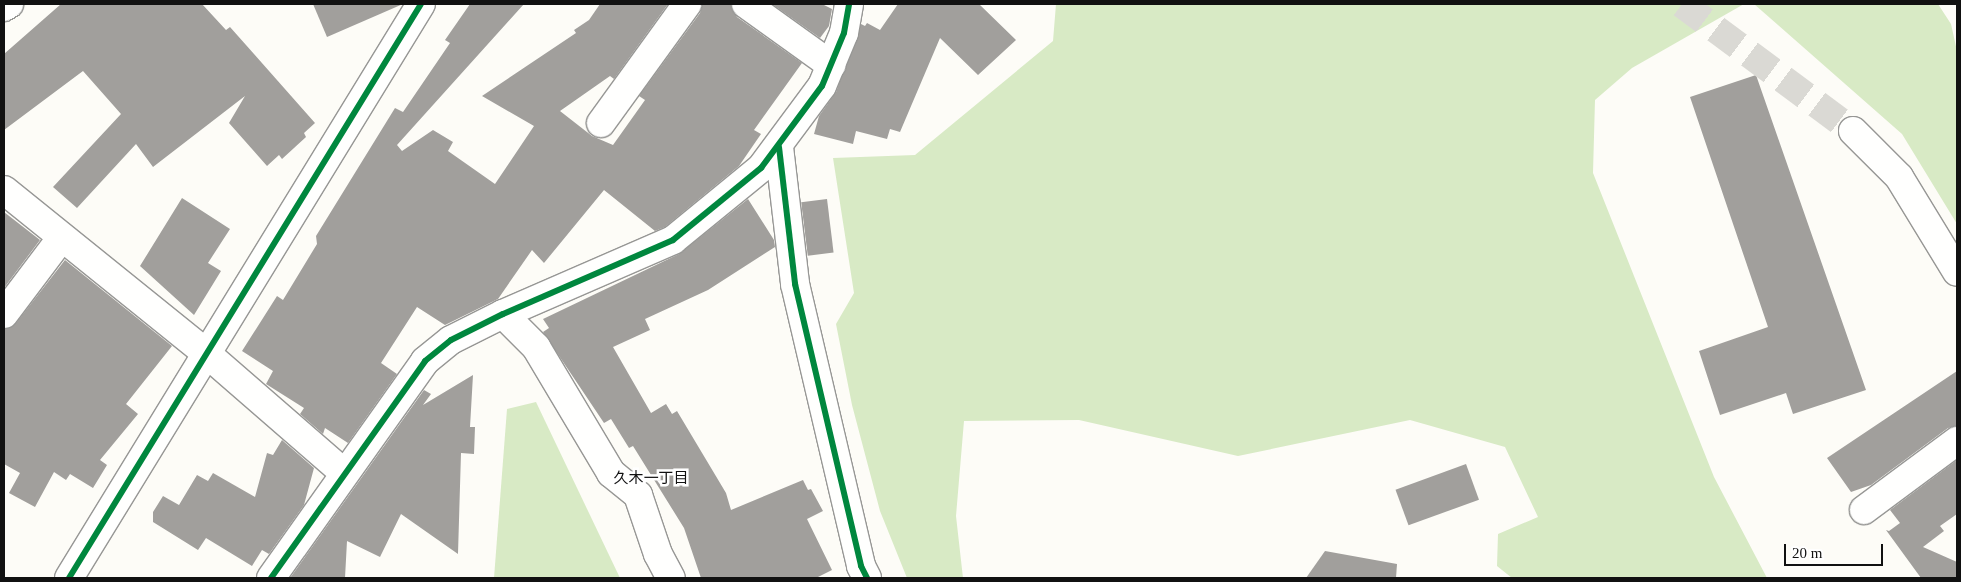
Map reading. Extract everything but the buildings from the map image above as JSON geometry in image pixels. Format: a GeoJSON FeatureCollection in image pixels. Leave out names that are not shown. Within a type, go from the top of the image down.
{"type":"FeatureCollection","features":[{"type":"Feature","properties":{"kind":"street"},"geometry":{"type":"LineString","coordinates":[[4,7],[8,4]]}},
{"type":"Feature","properties":{"kind":"street"},"geometry":{"type":"LineString","coordinates":[[69,578],[421,4]]}},
{"type":"Feature","properties":{"kind":"street"},"geometry":{"type":"LineString","coordinates":[[601,123],[687,4]]}},
{"type":"Feature","properties":{"kind":"street"},"geometry":{"type":"LineString","coordinates":[[746,4],[831,65]]}},
{"type":"Feature","properties":{"kind":"street"},"geometry":{"type":"LineString","coordinates":[[271,578],[344,472],[425,361],[451,340],[503,314],[672,240],[761,168],[779,147],[822,86],[844,34],[849,4]]}},
{"type":"Feature","properties":{"kind":"street"},"geometry":{"type":"LineString","coordinates":[[1853,131],[1899,177],[1957,272]]}},
{"type":"Feature","properties":{"kind":"street"},"geometry":{"type":"LineString","coordinates":[[779,147],[795,284],[861,566],[867,578]]}},
{"type":"Feature","properties":{"kind":"street"},"geometry":{"type":"LineString","coordinates":[[4,190],[206,353],[344,472]]}},
{"type":"Feature","properties":{"kind":"street"},"geometry":{"type":"LineString","coordinates":[[4,314],[62,237]]}},
{"type":"Feature","properties":{"kind":"street"},"geometry":{"type":"LineString","coordinates":[[503,314],[536,347],[611,473],[638,495],[658,554],[671,578]]}},
{"type":"Feature","properties":{"kind":"street"},"geometry":{"type":"LineString","coordinates":[[1864,510],[1957,441]]}},
{"type":"Feature","properties":{"kind":"green space"},"geometry":{"type":"Polygon","coordinates":[[[1056,4],[1744,4],[1632,68],[1595,100],[1593,173],[1714,477],[1767,578],[1512,578],[1497,566],[1498,534],[1538,517],[1505,447],[1410,420],[1238,456],[1079,420],[964,421],[956,516],[963,578],[907,578],[880,511],[852,405],[836,324],[854,293],[833,158],[915,155],[1053,41],[1056,4]]]}},
{"type":"Feature","properties":{"kind":"green space"},"geometry":{"type":"Polygon","coordinates":[[[1754,4],[1938,4],[1951,24],[1957,51],[1957,224],[1902,134],[1754,4]]]}},
{"type":"Feature","properties":{"kind":"green space"},"geometry":{"type":"Polygon","coordinates":[[[536,402],[620,578],[494,578],[507,409],[536,402]]]}},
{"type":"Feature","properties":{"kind":"tunnel"},"geometry":{"type":"LineString","coordinates":[[1682,4],[1853,131]]}},
{"type":"Feature","properties":{"kind":"cycle path"},"geometry":{"type":"LineString","coordinates":[[69,578],[421,4]]}},
{"type":"Feature","properties":{"kind":"cycle path"},"geometry":{"type":"LineString","coordinates":[[271,578],[425,361],[451,340],[503,314],[673,240],[761,168],[822,86],[844,33],[849,4]]}},
{"type":"Feature","properties":{"kind":"cycle path"},"geometry":{"type":"LineString","coordinates":[[779,147],[795,284],[861,566],[867,578]]}},
{"type":"Feature","properties":{"kind":"district","name":"久木一丁目"},"geometry":{"type":"Point","coordinates":[651,479]}}]}
